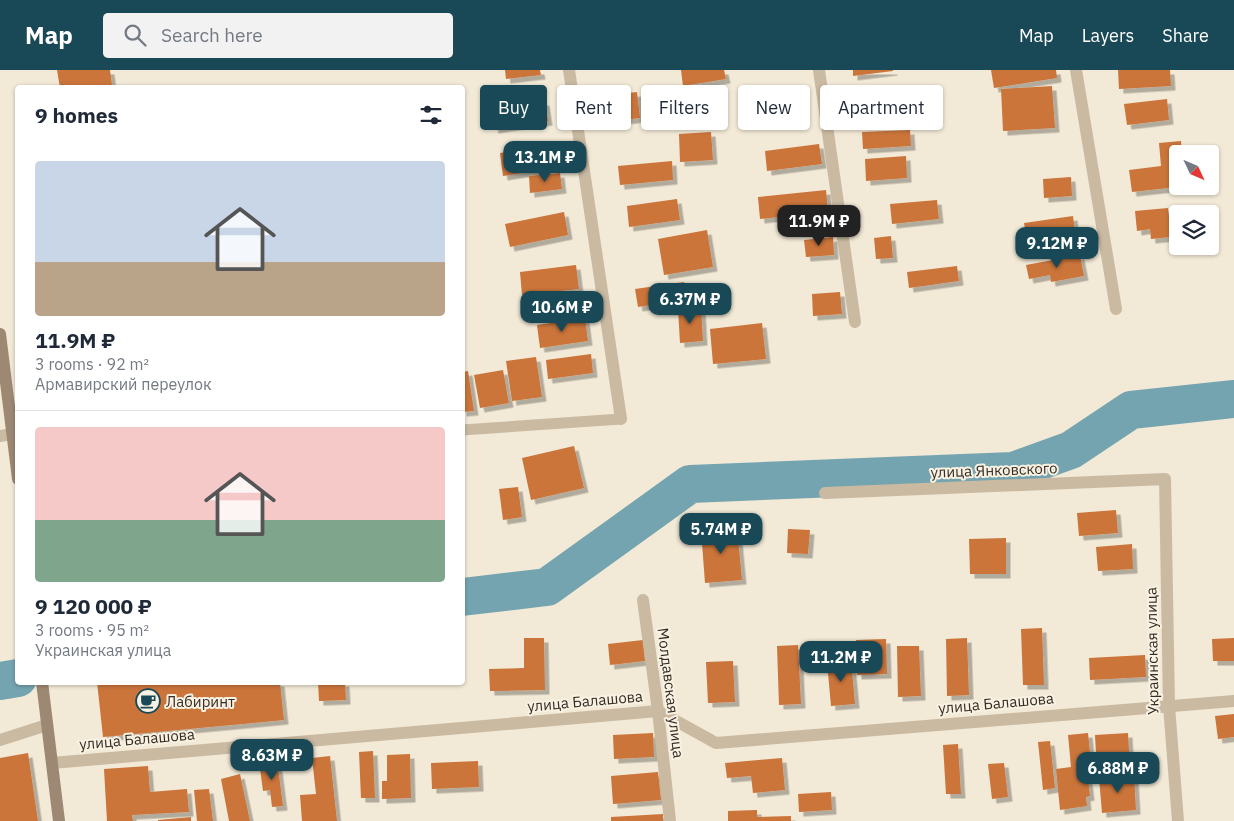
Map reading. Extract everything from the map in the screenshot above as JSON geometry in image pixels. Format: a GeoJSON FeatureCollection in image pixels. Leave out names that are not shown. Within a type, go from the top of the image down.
{"type":"FeatureCollection","features":[{"type":"Feature","properties":{"kind":"main road"},"geometry":{"type":"LineString","coordinates":[[0,334],[6,435],[15,468]]}},
{"type":"Feature","properties":{"kind":"main road"},"geometry":{"type":"LineString","coordinates":[[42,685],[59,821]]}},
{"type":"Feature","properties":{"kind":"street"},"geometry":{"type":"LineString","coordinates":[[569,70],[621,419]]}},
{"type":"Feature","properties":{"kind":"street"},"geometry":{"type":"LineString","coordinates":[[819,70],[854,322]]}},
{"type":"Feature","properties":{"kind":"street"},"geometry":{"type":"LineString","coordinates":[[1076,70],[1116,309]]}},
{"type":"Feature","properties":{"kind":"street","name":"улица Янковского"},"geometry":{"type":"LineString","coordinates":[[825,493],[1165,480]]}},
{"type":"Feature","properties":{"kind":"street","name":"Украинская улица"},"geometry":{"type":"LineString","coordinates":[[1165,480],[1169,706],[1178,821]]}},
{"type":"Feature","properties":{"kind":"street","name":"Молдавская улица"},"geometry":{"type":"LineString","coordinates":[[643,600],[670,821]]}},
{"type":"Feature","properties":{"kind":"street","name":"улица Балашова"},"geometry":{"type":"LineString","coordinates":[[52,763],[658,711],[716,742],[1234,701]]}},
{"type":"Feature","properties":{"kind":"street"},"geometry":{"type":"LineString","coordinates":[[0,740],[47,725]]}},
{"type":"Feature","properties":{"kind":"lane"},"geometry":{"type":"LineString","coordinates":[[465,430],[621,419]]}},
{"type":"Feature","properties":{"kind":"building"},"geometry":{"type":"Polygon","coordinates":[[[57,70],[110,70],[112,85],[60,85],[57,70]]]}},
{"type":"Feature","properties":{"kind":"building"},"geometry":{"type":"Polygon","coordinates":[[[505,70],[540,70],[541,75],[506,79],[505,70]]]}},
{"type":"Feature","properties":{"kind":"building"},"geometry":{"type":"Polygon","coordinates":[[[681,70],[724,70],[726,79],[683,85],[681,70]]]}},
{"type":"Feature","properties":{"kind":"building"},"geometry":{"type":"Polygon","coordinates":[[[853,70],[893,70],[893,71],[853,76],[853,70]]]}},
{"type":"Feature","properties":{"kind":"building"},"geometry":{"type":"Polygon","coordinates":[[[991,70],[1056,70],[1057,78],[994,88],[991,70]]]}},
{"type":"Feature","properties":{"kind":"building"},"geometry":{"type":"Polygon","coordinates":[[[1118,70],[1170,70],[1171,86],[1119,89],[1118,70]]]}},
{"type":"Feature","properties":{"kind":"building"},"geometry":{"type":"Polygon","coordinates":[[[1052,86],[1055,128],[1003,131],[1001,89],[1052,86]]]}},
{"type":"Feature","properties":{"kind":"building"},"geometry":{"type":"Polygon","coordinates":[[[637,92],[640,118],[631,119],[631,93],[637,92]]]}},
{"type":"Feature","properties":{"kind":"building"},"geometry":{"type":"Polygon","coordinates":[[[1167,99],[1169,120],[1127,125],[1124,104],[1167,99]]]}},
{"type":"Feature","properties":{"kind":"building"},"geometry":{"type":"Polygon","coordinates":[[[910,130],[911,146],[863,149],[862,132],[910,130]]]}},
{"type":"Feature","properties":{"kind":"building"},"geometry":{"type":"Polygon","coordinates":[[[711,132],[713,160],[680,162],[679,134],[711,132]]]}},
{"type":"Feature","properties":{"kind":"building"},"geometry":{"type":"Polygon","coordinates":[[[1181,141],[1181,145],[1169,145],[1169,188],[1132,192],[1129,170],[1161,166],[1159,143],[1181,141]]]}},
{"type":"Feature","properties":{"kind":"building"},"geometry":{"type":"Polygon","coordinates":[[[819,144],[822,164],[767,171],[765,151],[819,144]]]}},
{"type":"Feature","properties":{"kind":"building"},"geometry":{"type":"Polygon","coordinates":[[[557,145],[560,167],[503,176],[500,153],[557,145]]]}},
{"type":"Feature","properties":{"kind":"building"},"geometry":{"type":"Polygon","coordinates":[[[906,156],[907,178],[866,181],[865,159],[906,156]]]}},
{"type":"Feature","properties":{"kind":"building"},"geometry":{"type":"Polygon","coordinates":[[[672,161],[673,180],[620,185],[618,166],[672,161]]]}},
{"type":"Feature","properties":{"kind":"building"},"geometry":{"type":"Polygon","coordinates":[[[560,173],[562,189],[530,193],[529,176],[560,173]]]}},
{"type":"Feature","properties":{"kind":"building"},"geometry":{"type":"Polygon","coordinates":[[[1071,177],[1072,196],[1044,198],[1043,179],[1071,177]]]}},
{"type":"Feature","properties":{"kind":"building"},"geometry":{"type":"Polygon","coordinates":[[[826,190],[828,212],[760,219],[758,197],[826,190]]]}},
{"type":"Feature","properties":{"kind":"building"},"geometry":{"type":"Polygon","coordinates":[[[677,199],[680,220],[629,227],[627,206],[677,199]]]}},
{"type":"Feature","properties":{"kind":"building"},"geometry":{"type":"Polygon","coordinates":[[[937,200],[939,219],[892,224],[890,204],[937,200]]]}},
{"type":"Feature","properties":{"kind":"building"},"geometry":{"type":"Polygon","coordinates":[[[1168,208],[1169,237],[1151,239],[1150,229],[1137,231],[1135,211],[1168,208]]]}},
{"type":"Feature","properties":{"kind":"building"},"geometry":{"type":"Polygon","coordinates":[[[564,212],[568,235],[510,247],[505,224],[564,212]]]}},
{"type":"Feature","properties":{"kind":"building"},"geometry":{"type":"Polygon","coordinates":[[[1073,216],[1075,232],[1027,240],[1024,223],[1073,216]]]}},
{"type":"Feature","properties":{"kind":"building"},"geometry":{"type":"Polygon","coordinates":[[[707,230],[713,267],[664,275],[658,239],[707,230]]]}},
{"type":"Feature","properties":{"kind":"building"},"geometry":{"type":"Polygon","coordinates":[[[891,236],[893,258],[876,259],[874,238],[891,236]]]}},
{"type":"Feature","properties":{"kind":"building"},"geometry":{"type":"Polygon","coordinates":[[[833,237],[834,255],[806,257],[804,240],[833,237]]]}},
{"type":"Feature","properties":{"kind":"building"},"geometry":{"type":"Polygon","coordinates":[[[1080,255],[1084,276],[1051,282],[1050,275],[1029,279],[1026,265],[1080,255]]]}},
{"type":"Feature","properties":{"kind":"building"},"geometry":{"type":"Polygon","coordinates":[[[576,265],[579,289],[522,295],[520,272],[576,265]]]}},
{"type":"Feature","properties":{"kind":"building"},"geometry":{"type":"Polygon","coordinates":[[[957,266],[959,281],[909,288],[907,272],[957,266]]]}},
{"type":"Feature","properties":{"kind":"building"},"geometry":{"type":"Polygon","coordinates":[[[684,282],[686,299],[638,307],[635,289],[684,282]]]}},
{"type":"Feature","properties":{"kind":"building"},"geometry":{"type":"Polygon","coordinates":[[[840,292],[842,314],[813,316],[812,294],[840,292]]]}},
{"type":"Feature","properties":{"kind":"building"},"geometry":{"type":"Polygon","coordinates":[[[701,308],[703,341],[680,343],[678,309],[701,308]]]}},
{"type":"Feature","properties":{"kind":"building"},"geometry":{"type":"Polygon","coordinates":[[[585,318],[588,341],[540,348],[537,325],[585,318]]]}},
{"type":"Feature","properties":{"kind":"building"},"geometry":{"type":"Polygon","coordinates":[[[762,323],[766,359],[713,364],[710,329],[762,323]]]}},
{"type":"Feature","properties":{"kind":"building"},"geometry":{"type":"Polygon","coordinates":[[[591,354],[593,373],[548,379],[546,360],[591,354]]]}},
{"type":"Feature","properties":{"kind":"building"},"geometry":{"type":"Polygon","coordinates":[[[536,357],[542,397],[512,401],[506,361],[536,357]]]}},
{"type":"Feature","properties":{"kind":"building"},"geometry":{"type":"Polygon","coordinates":[[[503,370],[509,403],[480,408],[474,375],[503,370]]]}},
{"type":"Feature","properties":{"kind":"building"},"geometry":{"type":"Polygon","coordinates":[[[468,371],[474,411],[465,412],[465,372],[468,371]]]}},
{"type":"Feature","properties":{"kind":"building"},"geometry":{"type":"Polygon","coordinates":[[[574,446],[584,488],[531,500],[522,458],[574,446]]]}},
{"type":"Feature","properties":{"kind":"building"},"geometry":{"type":"Polygon","coordinates":[[[518,487],[522,517],[503,520],[499,489],[518,487]]]}},
{"type":"Feature","properties":{"kind":"building"},"geometry":{"type":"Polygon","coordinates":[[[1116,510],[1118,533],[1079,536],[1077,513],[1116,510]]]}},
{"type":"Feature","properties":{"kind":"building"},"geometry":{"type":"Polygon","coordinates":[[[737,527],[742,580],[705,583],[701,530],[737,527]]]}},
{"type":"Feature","properties":{"kind":"building"},"geometry":{"type":"Polygon","coordinates":[[[788,529],[810,530],[808,554],[787,553],[788,529]]]}},
{"type":"Feature","properties":{"kind":"building"},"geometry":{"type":"Polygon","coordinates":[[[1006,538],[1006,574],[970,574],[969,539],[1006,538]]]}},
{"type":"Feature","properties":{"kind":"building"},"geometry":{"type":"Polygon","coordinates":[[[1132,544],[1133,569],[1098,571],[1096,547],[1132,544]]]}},
{"type":"Feature","properties":{"kind":"building"},"geometry":{"type":"Polygon","coordinates":[[[1042,628],[1044,685],[1023,685],[1021,629],[1042,628]]]}},
{"type":"Feature","properties":{"kind":"building"},"geometry":{"type":"Polygon","coordinates":[[[524,638],[544,638],[545,690],[490,691],[489,669],[524,668],[524,638]]]}},
{"type":"Feature","properties":{"kind":"building"},"geometry":{"type":"Polygon","coordinates":[[[967,638],[969,695],[947,696],[946,639],[967,638]]]}},
{"type":"Feature","properties":{"kind":"building"},"geometry":{"type":"Polygon","coordinates":[[[1234,638],[1234,661],[1213,661],[1212,639],[1234,638]]]}},
{"type":"Feature","properties":{"kind":"building"},"geometry":{"type":"Polygon","coordinates":[[[886,639],[887,674],[857,675],[856,640],[886,639]]]}},
{"type":"Feature","properties":{"kind":"building"},"geometry":{"type":"Polygon","coordinates":[[[643,640],[645,661],[610,665],[608,644],[643,640]]]}},
{"type":"Feature","properties":{"kind":"building"},"geometry":{"type":"Polygon","coordinates":[[[798,645],[801,704],[779,705],[777,646],[798,645]]]}},
{"type":"Feature","properties":{"kind":"building"},"geometry":{"type":"Polygon","coordinates":[[[897,646],[919,646],[921,696],[898,697],[897,646]]]}},
{"type":"Feature","properties":{"kind":"building"},"geometry":{"type":"Polygon","coordinates":[[[1145,655],[1146,677],[1090,680],[1089,658],[1145,655]]]}},
{"type":"Feature","properties":{"kind":"building"},"geometry":{"type":"Polygon","coordinates":[[[851,660],[855,704],[831,706],[827,662],[851,660]]]}},
{"type":"Feature","properties":{"kind":"building"},"geometry":{"type":"Polygon","coordinates":[[[733,661],[735,702],[708,703],[706,662],[733,661]]]}},
{"type":"Feature","properties":{"kind":"building"},"geometry":{"type":"Polygon","coordinates":[[[97,685],[280,685],[284,720],[103,737],[97,685]]]}},
{"type":"Feature","properties":{"kind":"building"},"geometry":{"type":"Polygon","coordinates":[[[318,685],[345,685],[346,700],[319,701],[318,685]]]}},
{"type":"Feature","properties":{"kind":"building"},"geometry":{"type":"Polygon","coordinates":[[[1234,714],[1234,737],[1218,739],[1215,716],[1234,714]]]}},
{"type":"Feature","properties":{"kind":"building"},"geometry":{"type":"Polygon","coordinates":[[[653,733],[654,757],[614,759],[613,735],[653,733]]]}},
{"type":"Feature","properties":{"kind":"building"},"geometry":{"type":"Polygon","coordinates":[[[1088,733],[1091,762],[1086,763],[1090,796],[1086,797],[1087,806],[1060,810],[1056,769],[1071,767],[1068,735],[1088,733]]]}},
{"type":"Feature","properties":{"kind":"building"},"geometry":{"type":"Polygon","coordinates":[[[1128,733],[1130,770],[1097,772],[1095,735],[1128,733]]]}},
{"type":"Feature","properties":{"kind":"building"},"geometry":{"type":"Polygon","coordinates":[[[1050,741],[1055,788],[1043,790],[1038,742],[1050,741]]]}},
{"type":"Feature","properties":{"kind":"building"},"geometry":{"type":"Polygon","coordinates":[[[958,744],[961,794],[946,794],[943,745],[958,744]]]}},
{"type":"Feature","properties":{"kind":"building"},"geometry":{"type":"Polygon","coordinates":[[[373,751],[375,798],[361,798],[359,752],[373,751]]]}},
{"type":"Feature","properties":{"kind":"building"},"geometry":{"type":"Polygon","coordinates":[[[28,753],[38,821],[0,821],[0,758],[28,753]]]}},
{"type":"Feature","properties":{"kind":"building"},"geometry":{"type":"Polygon","coordinates":[[[410,754],[411,798],[382,799],[382,781],[387,781],[387,755],[410,754]]]}},
{"type":"Feature","properties":{"kind":"building"},"geometry":{"type":"Polygon","coordinates":[[[330,756],[337,821],[302,821],[300,795],[316,794],[312,758],[330,756]]]}},
{"type":"Feature","properties":{"kind":"building"},"geometry":{"type":"Polygon","coordinates":[[[782,758],[785,790],[753,793],[751,776],[727,778],[725,763],[782,758]]]}},
{"type":"Feature","properties":{"kind":"building"},"geometry":{"type":"Polygon","coordinates":[[[277,759],[283,806],[272,807],[270,790],[263,791],[259,761],[277,759]]]}},
{"type":"Feature","properties":{"kind":"building"},"geometry":{"type":"Polygon","coordinates":[[[478,761],[479,787],[432,789],[431,763],[478,761]]]}},
{"type":"Feature","properties":{"kind":"building"},"geometry":{"type":"Polygon","coordinates":[[[1004,763],[1008,797],[992,799],[988,764],[1004,763]]]}},
{"type":"Feature","properties":{"kind":"building"},"geometry":{"type":"Polygon","coordinates":[[[148,766],[150,792],[187,789],[189,812],[132,815],[133,821],[107,821],[104,769],[148,766]]]}},
{"type":"Feature","properties":{"kind":"building"},"geometry":{"type":"Polygon","coordinates":[[[658,772],[661,800],[613,804],[611,776],[658,772]]]}},
{"type":"Feature","properties":{"kind":"building"},"geometry":{"type":"Polygon","coordinates":[[[240,774],[250,821],[229,821],[221,779],[240,774]]]}},
{"type":"Feature","properties":{"kind":"building"},"geometry":{"type":"Polygon","coordinates":[[[1134,775],[1136,810],[1102,813],[1099,778],[1134,775]]]}},
{"type":"Feature","properties":{"kind":"building"},"geometry":{"type":"Polygon","coordinates":[[[209,789],[213,821],[197,821],[194,790],[209,789]]]}},
{"type":"Feature","properties":{"kind":"building"},"geometry":{"type":"Polygon","coordinates":[[[831,792],[832,810],[799,812],[798,794],[831,792]]]}},
{"type":"Feature","properties":{"kind":"building"},"geometry":{"type":"Polygon","coordinates":[[[757,810],[757,817],[791,816],[791,821],[728,821],[728,811],[757,810]]]}},
{"type":"Feature","properties":{"kind":"building"},"geometry":{"type":"Polygon","coordinates":[[[663,814],[663,821],[611,821],[611,817],[663,814]]]}},
{"type":"Feature","properties":{"kind":"building"},"geometry":{"type":"Polygon","coordinates":[[[191,817],[191,821],[158,821],[158,820],[191,817]]]}},
{"type":"Feature","properties":{"kind":"waterway"},"geometry":{"type":"LineString","coordinates":[[465,597],[547,587],[690,484],[1013,471],[1071,450],[1131,410],[1234,399]]}},
{"type":"Feature","properties":{"kind":"waterway"},"geometry":{"type":"LineString","coordinates":[[0,681],[15,678]]}},
{"type":"Feature","properties":{"kind":"place","name":"Лабиринт"},"geometry":{"type":"Point","coordinates":[148,701]}}]}
